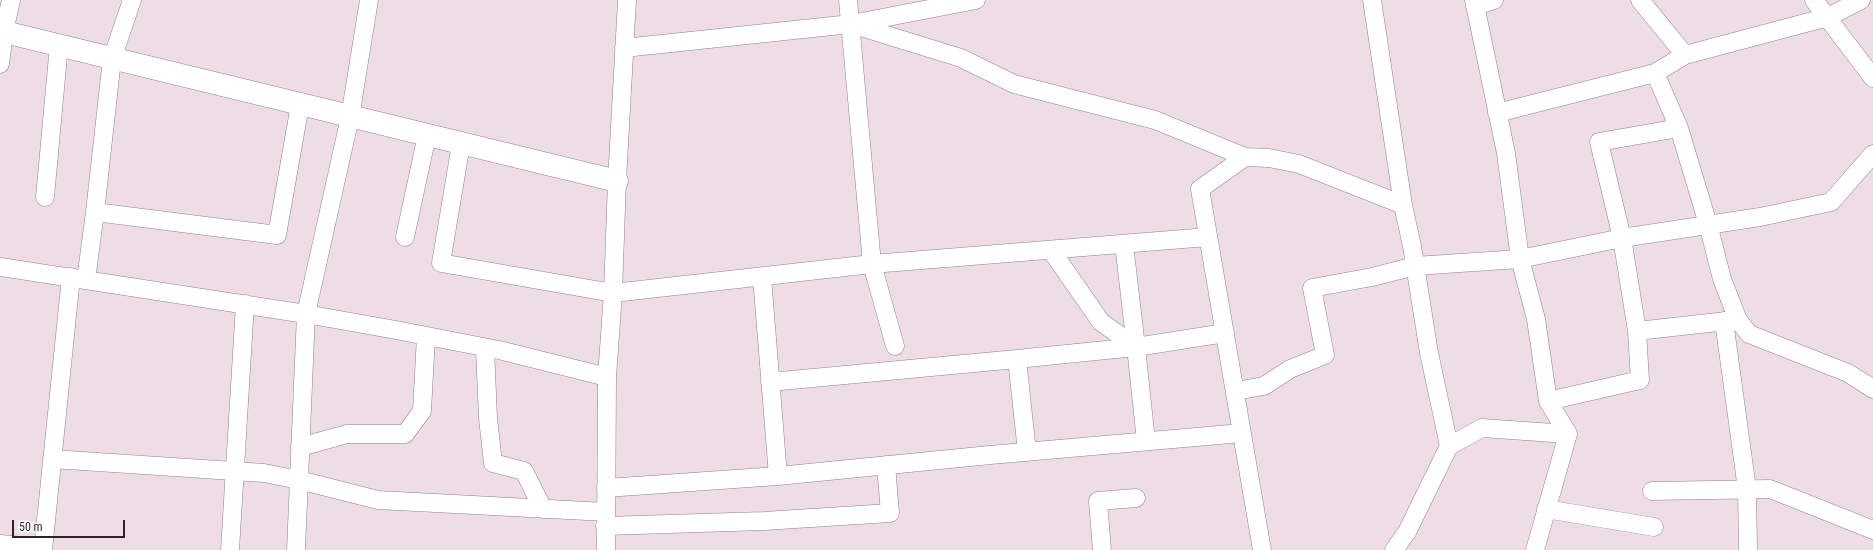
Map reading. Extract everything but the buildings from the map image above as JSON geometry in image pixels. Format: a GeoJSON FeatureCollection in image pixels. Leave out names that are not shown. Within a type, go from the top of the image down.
{"type":"FeatureCollection","features":[{"type":"Feature","properties":{"kind":"street"},"geometry":{"type":"LineString","coordinates":[[0,64],[2,32],[12,0]]}},
{"type":"Feature","properties":{"kind":"street"},"geometry":{"type":"LineString","coordinates":[[0,544],[43,549],[52,459],[78,279],[95,212],[112,59],[132,0]]}},
{"type":"Feature","properties":{"kind":"street"},"geometry":{"type":"LineString","coordinates":[[296,550],[306,314],[350,117],[369,0]]}},
{"type":"Feature","properties":{"kind":"street"},"geometry":{"type":"LineString","coordinates":[[606,550],[607,377],[613,293],[616,181],[627,0]]}},
{"type":"Feature","properties":{"kind":"street"},"geometry":{"type":"LineString","coordinates":[[848,0],[872,264],[895,346]]}},
{"type":"Feature","properties":{"kind":"street"},"geometry":{"type":"LineString","coordinates":[[624,48],[851,24],[937,4],[976,0]]}},
{"type":"Feature","properties":{"kind":"street"},"geometry":{"type":"LineString","coordinates":[[1372,0],[1403,205],[1415,266],[1429,353],[1448,446]]}},
{"type":"Feature","properties":{"kind":"street"},"geometry":{"type":"LineString","coordinates":[[1494,0],[1475,3],[1506,153],[1520,259],[1536,319],[1548,401],[1568,434],[1535,550]]}},
{"type":"Feature","properties":{"kind":"street"},"geometry":{"type":"LineString","coordinates":[[1640,0],[1685,55]]}},
{"type":"Feature","properties":{"kind":"street"},"geometry":{"type":"LineString","coordinates":[[1814,0],[1873,78]]}},
{"type":"Feature","properties":{"kind":"street"},"geometry":{"type":"LineString","coordinates":[[1497,113],[1655,73],[1685,55],[1828,17],[1861,0]]}},
{"type":"Feature","properties":{"kind":"street"},"geometry":{"type":"LineString","coordinates":[[851,24],[961,58],[1014,84],[1155,120],[1245,157],[1269,158],[1299,164],[1403,205]]}},
{"type":"Feature","properties":{"kind":"street"},"geometry":{"type":"LineString","coordinates":[[2,32],[616,181]]}},
{"type":"Feature","properties":{"kind":"street"},"geometry":{"type":"LineString","coordinates":[[45,197],[59,46]]}},
{"type":"Feature","properties":{"kind":"street"},"geometry":{"type":"LineString","coordinates":[[1655,73],[1679,128],[1708,224],[1731,321],[1747,489],[1748,550]]}},
{"type":"Feature","properties":{"kind":"street"},"geometry":{"type":"LineString","coordinates":[[95,212],[277,235],[300,105]]}},
{"type":"Feature","properties":{"kind":"street"},"geometry":{"type":"LineString","coordinates":[[1548,401],[1640,380],[1637,331],[1622,238],[1599,142],[1679,128]]}},
{"type":"Feature","properties":{"kind":"street"},"geometry":{"type":"LineString","coordinates":[[405,237],[426,135]]}},
{"type":"Feature","properties":{"kind":"street"},"geometry":{"type":"LineString","coordinates":[[461,144],[441,263],[613,293],[872,264],[1208,237]]}},
{"type":"Feature","properties":{"kind":"street"},"geometry":{"type":"LineString","coordinates":[[1234,391],[1264,386],[1290,369],[1325,355],[1312,288],[1372,277],[1415,266],[1520,259],[1622,238],[1760,217],[1831,202],[1873,154]]}},
{"type":"Feature","properties":{"kind":"street"},"geometry":{"type":"LineString","coordinates":[[1245,157],[1200,189],[1262,550]]}},
{"type":"Feature","properties":{"kind":"street"},"geometry":{"type":"LineString","coordinates":[[1124,244],[1146,441]]}},
{"type":"Feature","properties":{"kind":"street"},"geometry":{"type":"LineString","coordinates":[[1052,250],[1101,322],[1136,347]]}},
{"type":"Feature","properties":{"kind":"street"},"geometry":{"type":"LineString","coordinates":[[0,267],[306,314],[485,348],[607,377]]}},
{"type":"Feature","properties":{"kind":"street"},"geometry":{"type":"LineString","coordinates":[[762,277],[778,476]]}},
{"type":"Feature","properties":{"kind":"street"},"geometry":{"type":"LineString","coordinates":[[230,550],[245,304]]}},
{"type":"Feature","properties":{"kind":"street"},"geometry":{"type":"LineString","coordinates":[[1637,331],[1731,321],[1749,334],[1848,373],[1873,389]]}},
{"type":"Feature","properties":{"kind":"street"},"geometry":{"type":"LineString","coordinates":[[770,382],[1136,347],[1225,333]]}},
{"type":"Feature","properties":{"kind":"street"},"geometry":{"type":"LineString","coordinates":[[300,447],[347,434],[405,434],[422,411],[426,336]]}},
{"type":"Feature","properties":{"kind":"street"},"geometry":{"type":"LineString","coordinates":[[485,348],[488,418],[493,463],[524,471],[543,509]]}},
{"type":"Feature","properties":{"kind":"street"},"geometry":{"type":"LineString","coordinates":[[1017,359],[1027,452]]}},
{"type":"Feature","properties":{"kind":"street"},"geometry":{"type":"LineString","coordinates":[[1394,550],[1407,532],[1448,446],[1482,428],[1568,434]]}},
{"type":"Feature","properties":{"kind":"street"},"geometry":{"type":"LineString","coordinates":[[606,488],[778,476],[1242,433]]}},
{"type":"Feature","properties":{"kind":"street"},"geometry":{"type":"LineString","coordinates":[[52,459],[264,473],[378,500],[543,509],[605,519],[764,521],[890,513],[886,465]]}},
{"type":"Feature","properties":{"kind":"street"},"geometry":{"type":"LineString","coordinates":[[1652,491],[1770,489],[1873,530]]}},
{"type":"Feature","properties":{"kind":"street"},"geometry":{"type":"LineString","coordinates":[[1102,550],[1098,500],[1136,498]]}},
{"type":"Feature","properties":{"kind":"street"},"geometry":{"type":"LineString","coordinates":[[1546,508],[1654,526]]}},
{"type":"Feature","properties":{"kind":"street"},"geometry":{"type":"LineString","coordinates":[[1407,532],[1413,550]]}}]}
